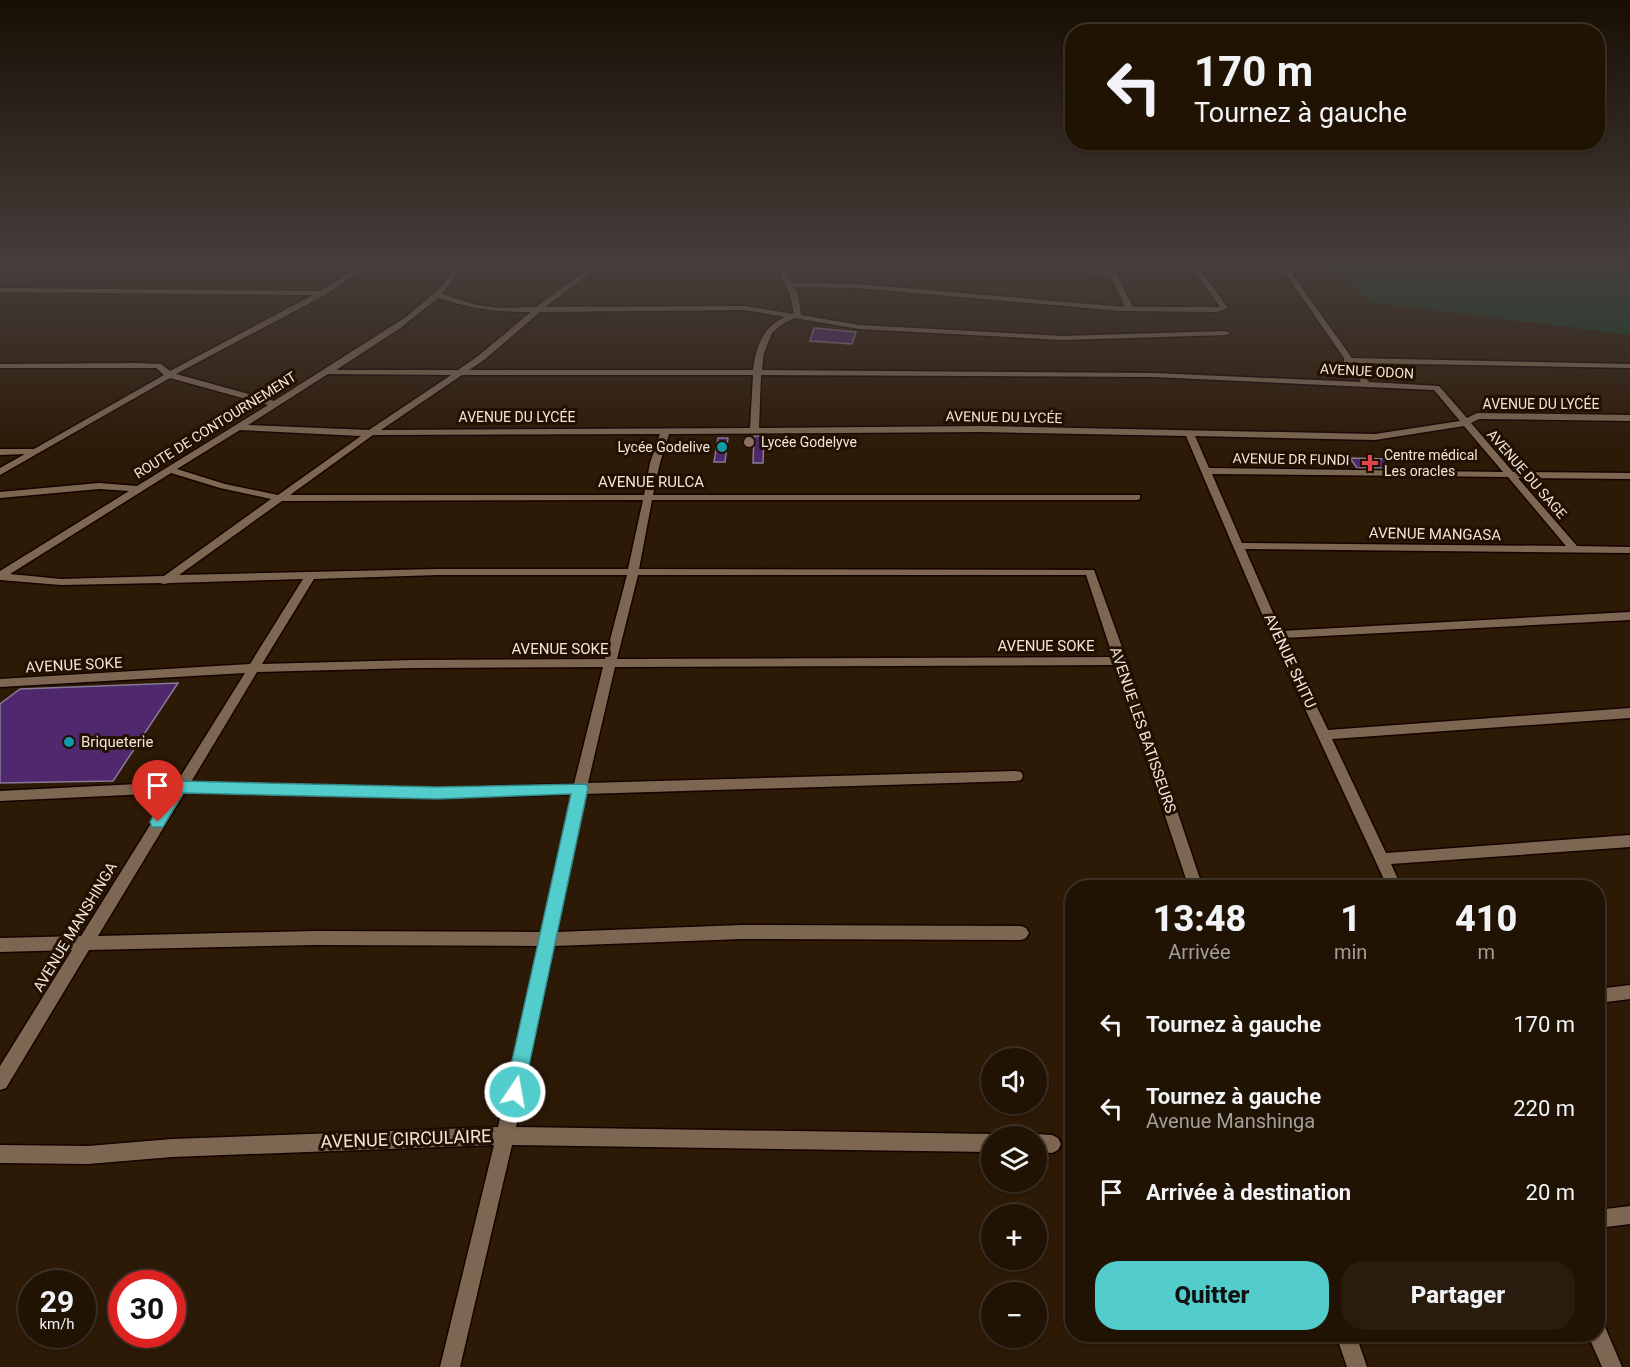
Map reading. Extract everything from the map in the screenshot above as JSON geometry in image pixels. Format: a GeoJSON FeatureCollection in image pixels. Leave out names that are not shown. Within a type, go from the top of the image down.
{"type":"FeatureCollection","features":[{"type":"Feature","properties":{"kind":"street"},"geometry":{"type":"LineString","coordinates":[[0,472],[169,375],[257,328]]}},
{"type":"Feature","properties":{"kind":"street","name":"ROUTE DE CONTOURNEMENT"},"geometry":{"type":"LineString","coordinates":[[0,576],[394,328]]}},
{"type":"Feature","properties":{"kind":"street"},"geometry":{"type":"LineString","coordinates":[[164,581],[481,357],[515,328]]}},
{"type":"Feature","properties":{"kind":"street"},"geometry":{"type":"LineString","coordinates":[[754,429],[762,347],[773,328]]}},
{"type":"Feature","properties":{"kind":"street"},"geometry":{"type":"LineString","coordinates":[[868,328],[1063,338],[1226,333]]}},
{"type":"Feature","properties":{"kind":"street"},"geometry":{"type":"LineString","coordinates":[[1325,328],[1367,385]]}},
{"type":"Feature","properties":{"kind":"street"},"geometry":{"type":"LineString","coordinates":[[1347,360],[1630,366]]}},
{"type":"Feature","properties":{"kind":"street"},"geometry":{"type":"LineString","coordinates":[[0,366],[158,366],[169,375],[275,404]]}},
{"type":"Feature","properties":{"kind":"street","name":"AVENUE ODON"},"geometry":{"type":"LineString","coordinates":[[326,372],[759,371],[1154,375],[1436,388]]}},
{"type":"Feature","properties":{"kind":"street","name":"AVENUE DU SAGE"},"geometry":{"type":"LineString","coordinates":[[1436,388],[1574,549]]}},
{"type":"Feature","properties":{"kind":"street","name":"AVENUE DU LYCÉE"},"geometry":{"type":"LineString","coordinates":[[238,427],[341,433],[754,429],[1189,432],[1375,437],[1465,423],[1477,416],[1630,418]]}},
{"type":"Feature","properties":{"kind":"street"},"geometry":{"type":"LineString","coordinates":[[450,1367],[505,1136],[608,664],[633,572],[655,463],[666,430]]}},
{"type":"Feature","properties":{"kind":"street","name":"AVENUE SHITU"},"geometry":{"type":"LineString","coordinates":[[1189,432],[1277,635],[1391,880]]}},
{"type":"Feature","properties":{"kind":"street"},"geometry":{"type":"LineString","coordinates":[[0,452],[35,451]]}},
{"type":"Feature","properties":{"kind":"street","name":"AVENUE RULCA"},"geometry":{"type":"LineString","coordinates":[[169,470],[223,486],[280,498],[1137,497]]}},
{"type":"Feature","properties":{"kind":"street","name":"AVENUE DR FUNDI"},"geometry":{"type":"LineString","coordinates":[[1205,471],[1630,476]]}},
{"type":"Feature","properties":{"kind":"street"},"geometry":{"type":"LineString","coordinates":[[0,495],[99,486],[139,489]]}},
{"type":"Feature","properties":{"kind":"street","name":"AVENUE MANGASA"},"geometry":{"type":"LineString","coordinates":[[1239,546],[1630,550]]}},
{"type":"Feature","properties":{"kind":"street"},"geometry":{"type":"LineString","coordinates":[[0,576],[39,582],[164,581],[438,572],[633,572]]}},
{"type":"Feature","properties":{"kind":"street","name":"AVENUE LES BATISSEURS"},"geometry":{"type":"LineString","coordinates":[[633,572],[1090,572],[1193,880]]}},
{"type":"Feature","properties":{"kind":"street","name":"AVENUE MANSHINGA"},"geometry":{"type":"LineString","coordinates":[[0,1082],[310,576]]}},
{"type":"Feature","properties":{"kind":"street"},"geometry":{"type":"LineString","coordinates":[[1277,635],[1630,616]]}},
{"type":"Feature","properties":{"kind":"street","name":"AVENUE SOKE"},"geometry":{"type":"LineString","coordinates":[[0,683],[254,668],[412,664],[1120,661]]}},
{"type":"Feature","properties":{"kind":"street"},"geometry":{"type":"LineString","coordinates":[[1325,735],[1630,713]]}},
{"type":"Feature","properties":{"kind":"street"},"geometry":{"type":"LineString","coordinates":[[0,795],[179,787],[438,793],[1016,776]]}},
{"type":"Feature","properties":{"kind":"street"},"geometry":{"type":"LineString","coordinates":[[1382,859],[1630,841]]}},
{"type":"Feature","properties":{"kind":"street"},"geometry":{"type":"LineString","coordinates":[[0,945],[315,938],[549,939],[742,932],[1021,933]]}},
{"type":"Feature","properties":{"kind":"street"},"geometry":{"type":"LineString","coordinates":[[1605,995],[1630,992]]}},
{"type":"Feature","properties":{"kind":"street","name":"AVENUE CIRCULAIRE"},"geometry":{"type":"LineString","coordinates":[[0,1154],[88,1155],[172,1148],[505,1136],[981,1143]]}},
{"type":"Feature","properties":{"kind":"street"},"geometry":{"type":"LineString","coordinates":[[1605,1218],[1630,1215]]}},
{"type":"Feature","properties":{"kind":"street"},"geometry":{"type":"LineString","coordinates":[[1348,1342],[1357,1367]]}},
{"type":"Feature","properties":{"kind":"street"},"geometry":{"type":"LineString","coordinates":[[1601,1342],[1612,1367]]}},
{"type":"Feature","properties":{"kind":"green space"},"geometry":{"type":"Polygon","coordinates":[[[1573,328],[1630,328],[1630,335],[1573,328]]]}},
{"type":"Feature","properties":{"kind":"building"},"geometry":{"type":"Polygon","coordinates":[[[814,328],[856,332],[852,344],[810,341],[814,328]]]}},
{"type":"Feature","properties":{"kind":"building"},"geometry":{"type":"Polygon","coordinates":[[[754,436],[764,436],[763,463],[753,463],[754,436]]]}},
{"type":"Feature","properties":{"kind":"building"},"geometry":{"type":"Polygon","coordinates":[[[718,438],[728,438],[725,462],[714,462],[718,438]]]}},
{"type":"Feature","properties":{"kind":"building","name":"Centre médical Les oracles"},"geometry":{"type":"Polygon","coordinates":[[[1350,458],[1385,459],[1387,468],[1357,468],[1350,458]]]}},
{"type":"Feature","properties":{"kind":"building","name":"Briqueterie"},"geometry":{"type":"Polygon","coordinates":[[[178,683],[113,781],[0,783],[0,704],[20,689],[178,683]]]}},
{"type":"Feature","properties":{"kind":"place","name":"Lycée Godelyve"},"geometry":{"type":"Point","coordinates":[749,442]}},
{"type":"Feature","properties":{"kind":"place","name":"Lycée Godelive"},"geometry":{"type":"Point","coordinates":[722,447]}},
{"type":"Feature","properties":{"kind":"place","name":"Centre médical Les oracles"},"geometry":{"type":"Point","coordinates":[1370,463]}},
{"type":"Feature","properties":{"kind":"place","name":"Briqueterie"},"geometry":{"type":"Point","coordinates":[69,742]}},
{"type":"Feature","properties":{"kind":"route"},"geometry":{"type":"LineString","coordinates":[[158,822],[179,787],[438,793],[580,788],[515,1092]]}}]}
